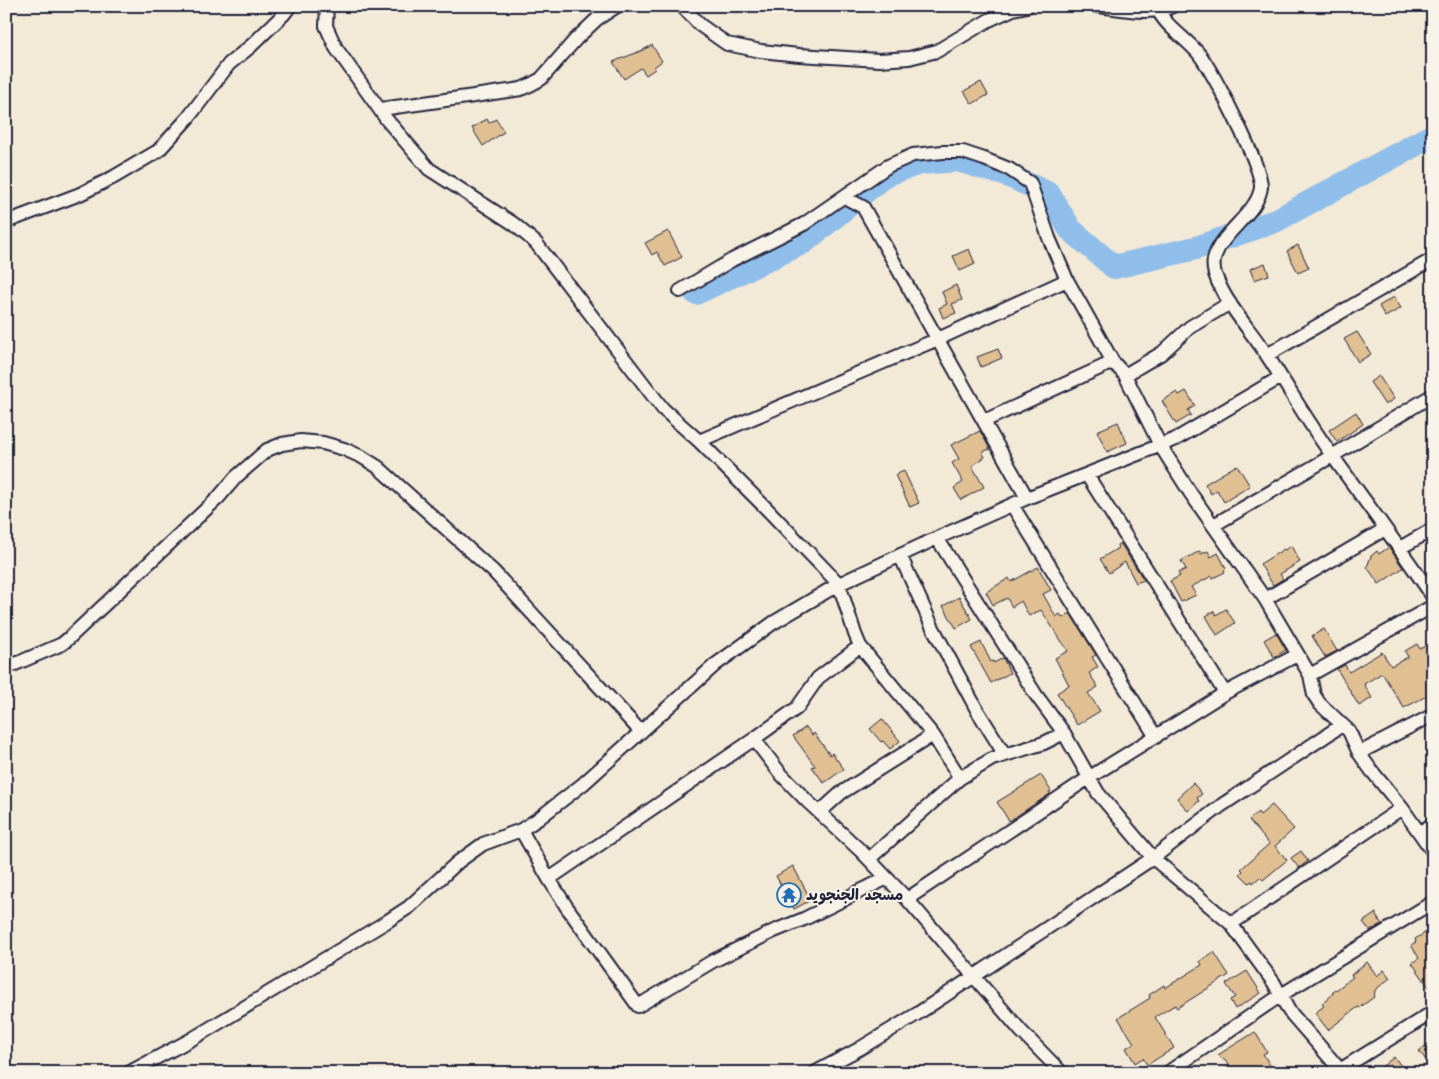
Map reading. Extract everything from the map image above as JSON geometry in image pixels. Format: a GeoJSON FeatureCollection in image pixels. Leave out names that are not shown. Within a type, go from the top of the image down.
{"type":"FeatureCollection","features":[{"type":"Feature","properties":{"kind":"street"},"geometry":{"type":"LineString","coordinates":[[6,222],[80,194],[114,177],[158,151],[188,118],[229,64],[252,46],[290,6]]}},
{"type":"Feature","properties":{"kind":"street"},"geometry":{"type":"LineString","coordinates":[[327,6],[326,26],[336,48],[387,120],[429,169],[514,224],[536,243],[663,409],[766,508],[839,584],[860,646],[933,736],[960,778]]}},
{"type":"Feature","properties":{"kind":"street"},"geometry":{"type":"LineString","coordinates":[[381,109],[474,96],[530,85],[540,79],[597,18],[617,6]]}},
{"type":"Feature","properties":{"kind":"street"},"geometry":{"type":"LineString","coordinates":[[682,6],[706,30],[727,44],[762,51],[799,55],[879,60],[909,58],[937,51],[989,20],[1027,6]]}},
{"type":"Feature","properties":{"kind":"street"},"geometry":{"type":"LineString","coordinates":[[1097,6],[1144,11],[1173,6]]}},
{"type":"Feature","properties":{"kind":"street"},"geometry":{"type":"LineString","coordinates":[[1157,8],[1168,24],[1197,52],[1209,68],[1250,149],[1260,179],[1259,195],[1221,244],[1215,258],[1215,274],[1230,303],[1267,355],[1332,456],[1400,548],[1433,597]]}},
{"type":"Feature","properties":{"kind":"street"},"geometry":{"type":"LineString","coordinates":[[680,291],[695,280],[732,260],[804,224],[888,166],[913,155],[963,152],[984,158],[1009,169],[1030,184],[1049,238],[1067,280],[1113,362],[1125,375],[1160,445],[1264,599],[1310,675],[1314,695],[1320,704],[1353,738],[1359,753],[1420,832],[1433,852]]}},
{"type":"Feature","properties":{"kind":"street"},"geometry":{"type":"LineString","coordinates":[[844,197],[864,207],[1027,498]]}},
{"type":"Feature","properties":{"kind":"street"},"geometry":{"type":"LineString","coordinates":[[1267,355],[1433,258]]}},
{"type":"Feature","properties":{"kind":"street"},"geometry":{"type":"LineString","coordinates":[[698,442],[938,339],[1067,280]]}},
{"type":"Feature","properties":{"kind":"street"},"geometry":{"type":"LineString","coordinates":[[1125,375],[1162,353],[1190,327],[1230,303]]}},
{"type":"Feature","properties":{"kind":"street"},"geometry":{"type":"LineString","coordinates":[[984,421],[1113,362]]}},
{"type":"Feature","properties":{"kind":"street"},"geometry":{"type":"LineString","coordinates":[[128,1073],[192,1039],[386,922],[409,907],[458,862],[483,844],[521,830],[538,819],[583,784],[723,660],[773,623],[839,584],[937,538],[1027,498],[1190,432],[1281,377]]}},
{"type":"Feature","properties":{"kind":"street"},"geometry":{"type":"LineString","coordinates":[[1214,525],[1433,395]]}},
{"type":"Feature","properties":{"kind":"street"},"geometry":{"type":"LineString","coordinates":[[6,668],[62,644],[68,639],[218,498],[236,477],[267,450],[282,444],[301,441],[323,443],[344,449],[378,467],[494,572],[641,732]]}},
{"type":"Feature","properties":{"kind":"street"},"geometry":{"type":"LineString","coordinates":[[1086,475],[1225,693]]}},
{"type":"Feature","properties":{"kind":"street"},"geometry":{"type":"LineString","coordinates":[[1012,505],[1156,737]]}},
{"type":"Feature","properties":{"kind":"street"},"geometry":{"type":"LineString","coordinates":[[1264,599],[1386,529]]}},
{"type":"Feature","properties":{"kind":"street"},"geometry":{"type":"LineString","coordinates":[[1400,548],[1433,529]]}},
{"type":"Feature","properties":{"kind":"street"},"geometry":{"type":"LineString","coordinates":[[937,538],[1036,695],[1064,732],[1098,793],[1153,858],[1231,924],[1281,995],[1289,1011],[1339,1072],[1433,1012]]}},
{"type":"Feature","properties":{"kind":"street"},"geometry":{"type":"LineString","coordinates":[[900,556],[932,626],[977,710],[1005,755]]}},
{"type":"Feature","properties":{"kind":"street"},"geometry":{"type":"LineString","coordinates":[[1310,675],[1433,606]]}},
{"type":"Feature","properties":{"kind":"street"},"geometry":{"type":"LineString","coordinates":[[549,879],[754,740],[797,708],[818,678],[860,646]]}},
{"type":"Feature","properties":{"kind":"street"},"geometry":{"type":"LineString","coordinates":[[907,899],[1090,777],[1225,693],[1297,655]]}},
{"type":"Feature","properties":{"kind":"street"},"geometry":{"type":"LineString","coordinates":[[1359,753],[1433,715]]}},
{"type":"Feature","properties":{"kind":"street"},"geometry":{"type":"LineString","coordinates":[[814,1073],[892,1029],[974,976],[1153,858],[1222,805],[1342,725]]}},
{"type":"Feature","properties":{"kind":"street"},"geometry":{"type":"LineString","coordinates":[[869,859],[960,778],[984,762],[1044,743],[1064,732]]}},
{"type":"Feature","properties":{"kind":"street"},"geometry":{"type":"LineString","coordinates":[[820,812],[841,793],[933,736]]}},
{"type":"Feature","properties":{"kind":"street"},"geometry":{"type":"LineString","coordinates":[[754,740],[774,766],[907,899],[1021,1031],[1062,1073]]}},
{"type":"Feature","properties":{"kind":"street"},"geometry":{"type":"LineString","coordinates":[[1231,924],[1402,808]]}},
{"type":"Feature","properties":{"kind":"street"},"geometry":{"type":"LineString","coordinates":[[1420,832],[1433,824]]}},
{"type":"Feature","properties":{"kind":"street"},"geometry":{"type":"LineString","coordinates":[[521,830],[549,879],[638,1006],[713,962],[887,878]]}},
{"type":"Feature","properties":{"kind":"street"},"geometry":{"type":"LineString","coordinates":[[1167,1073],[1281,995],[1433,902]]}},
{"type":"Feature","properties":{"kind":"building"},"geometry":{"type":"Polygon","coordinates":[[[652,45],[662,61],[646,75],[641,68],[624,79],[613,62],[652,45]]]}},
{"type":"Feature","properties":{"kind":"building"},"geometry":{"type":"Polygon","coordinates":[[[981,82],[988,95],[972,104],[964,91],[981,82]]]}},
{"type":"Feature","properties":{"kind":"building"},"geometry":{"type":"Polygon","coordinates":[[[487,119],[489,123],[496,119],[504,132],[483,146],[472,128],[487,119]]]}},
{"type":"Feature","properties":{"kind":"building"},"geometry":{"type":"Polygon","coordinates":[[[668,231],[682,257],[665,266],[657,252],[652,255],[645,243],[668,231]]]}},
{"type":"Feature","properties":{"kind":"building"},"geometry":{"type":"Polygon","coordinates":[[[1298,245],[1309,268],[1298,273],[1287,251],[1298,245]]]}},
{"type":"Feature","properties":{"kind":"building"},"geometry":{"type":"Polygon","coordinates":[[[969,249],[975,264],[960,271],[953,256],[969,249]]]}},
{"type":"Feature","properties":{"kind":"building"},"geometry":{"type":"Polygon","coordinates":[[[1265,263],[1269,275],[1254,280],[1250,269],[1265,263]]]}},
{"type":"Feature","properties":{"kind":"building"},"geometry":{"type":"Polygon","coordinates":[[[956,285],[962,300],[952,304],[956,313],[943,318],[939,308],[947,304],[942,292],[956,285]]]}},
{"type":"Feature","properties":{"kind":"building"},"geometry":{"type":"Polygon","coordinates":[[[1394,297],[1401,308],[1385,317],[1379,306],[1394,297]]]}},
{"type":"Feature","properties":{"kind":"building"},"geometry":{"type":"Polygon","coordinates":[[[1357,332],[1371,354],[1358,362],[1344,339],[1357,332]]]}},
{"type":"Feature","properties":{"kind":"building"},"geometry":{"type":"Polygon","coordinates":[[[998,349],[1002,358],[981,367],[977,357],[998,349]]]}},
{"type":"Feature","properties":{"kind":"building"},"geometry":{"type":"Polygon","coordinates":[[[1379,376],[1394,399],[1385,405],[1370,382],[1379,376]]]}},
{"type":"Feature","properties":{"kind":"building"},"geometry":{"type":"Polygon","coordinates":[[[1186,391],[1195,406],[1188,410],[1191,415],[1176,424],[1162,401],[1177,392],[1179,395],[1186,391]]]}},
{"type":"Feature","properties":{"kind":"building"},"geometry":{"type":"Polygon","coordinates":[[[1356,412],[1363,424],[1337,442],[1329,430],[1356,412]]]}},
{"type":"Feature","properties":{"kind":"building"},"geometry":{"type":"Polygon","coordinates":[[[1118,422],[1127,443],[1107,452],[1097,431],[1118,422]]]}},
{"type":"Feature","properties":{"kind":"building"},"geometry":{"type":"Polygon","coordinates":[[[980,431],[990,449],[982,452],[985,457],[972,466],[984,487],[961,500],[954,488],[963,482],[952,463],[959,459],[951,445],[980,431]]]}},
{"type":"Feature","properties":{"kind":"building"},"geometry":{"type":"Polygon","coordinates":[[[1237,465],[1250,486],[1224,502],[1217,490],[1211,494],[1205,484],[1237,465]]]}},
{"type":"Feature","properties":{"kind":"building"},"geometry":{"type":"Polygon","coordinates":[[[904,471],[919,503],[910,507],[895,475],[904,471]]]}},
{"type":"Feature","properties":{"kind":"building"},"geometry":{"type":"Polygon","coordinates":[[[1120,543],[1144,580],[1136,583],[1125,562],[1109,573],[1100,559],[1118,548],[1117,545],[1120,543]]]}},
{"type":"Feature","properties":{"kind":"building"},"geometry":{"type":"Polygon","coordinates":[[[1291,546],[1300,562],[1280,574],[1283,579],[1273,585],[1260,564],[1291,546]]]}},
{"type":"Feature","properties":{"kind":"building"},"geometry":{"type":"Polygon","coordinates":[[[1389,547],[1403,568],[1379,584],[1367,567],[1371,556],[1377,551],[1379,554],[1389,547]]]}},
{"type":"Feature","properties":{"kind":"building"},"geometry":{"type":"Polygon","coordinates":[[[1200,551],[1201,554],[1208,551],[1211,557],[1218,553],[1226,568],[1225,572],[1213,578],[1212,576],[1191,587],[1196,595],[1181,602],[1170,581],[1180,576],[1178,573],[1186,569],[1181,561],[1200,551]]]}},
{"type":"Feature","properties":{"kind":"building"},"geometry":{"type":"Polygon","coordinates":[[[1038,567],[1051,590],[1043,594],[1056,617],[1060,614],[1063,618],[1070,613],[1096,655],[1092,657],[1098,667],[1089,673],[1098,687],[1088,693],[1100,711],[1077,725],[1057,693],[1069,685],[1055,658],[1068,651],[1041,610],[1029,616],[1021,601],[1012,607],[1007,598],[993,605],[986,592],[1009,578],[1011,582],[1038,567]]]}},
{"type":"Feature","properties":{"kind":"building"},"geometry":{"type":"Polygon","coordinates":[[[959,597],[972,619],[956,628],[943,606],[959,597]]]}},
{"type":"Feature","properties":{"kind":"building"},"geometry":{"type":"Polygon","coordinates":[[[1226,609],[1235,623],[1217,635],[1206,616],[1214,611],[1216,615],[1226,609]]]}},
{"type":"Feature","properties":{"kind":"building"},"geometry":{"type":"Polygon","coordinates":[[[1324,629],[1337,651],[1325,657],[1312,636],[1324,629]]]}},
{"type":"Feature","properties":{"kind":"building"},"geometry":{"type":"Polygon","coordinates":[[[1276,633],[1286,650],[1274,657],[1264,640],[1276,633]]]}},
{"type":"Feature","properties":{"kind":"building"},"geometry":{"type":"Polygon","coordinates":[[[1433,641],[1433,680],[1426,683],[1432,693],[1404,708],[1382,673],[1364,684],[1372,698],[1359,706],[1337,669],[1345,665],[1349,672],[1382,652],[1391,666],[1408,657],[1405,651],[1417,644],[1420,649],[1433,641]]]}},
{"type":"Feature","properties":{"kind":"building"},"geometry":{"type":"Polygon","coordinates":[[[981,642],[991,662],[993,661],[994,663],[1003,658],[1010,673],[991,683],[971,647],[981,642]]]}},
{"type":"Feature","properties":{"kind":"building"},"geometry":{"type":"Polygon","coordinates":[[[882,719],[900,741],[890,749],[870,729],[882,719]]]}},
{"type":"Feature","properties":{"kind":"building"},"geometry":{"type":"Polygon","coordinates":[[[806,727],[812,735],[814,733],[830,755],[832,753],[844,769],[824,783],[812,767],[815,766],[793,736],[806,727]]]}},
{"type":"Feature","properties":{"kind":"building"},"geometry":{"type":"Polygon","coordinates":[[[1041,775],[1051,791],[1049,792],[1050,794],[1009,821],[997,802],[1041,775]]]}},
{"type":"Feature","properties":{"kind":"building"},"geometry":{"type":"Polygon","coordinates":[[[1193,783],[1202,794],[1197,798],[1199,801],[1188,811],[1177,798],[1193,783]]]}},
{"type":"Feature","properties":{"kind":"building"},"geometry":{"type":"Polygon","coordinates":[[[1272,805],[1294,829],[1275,846],[1287,860],[1263,880],[1260,877],[1253,883],[1252,881],[1249,883],[1240,874],[1243,871],[1241,869],[1269,844],[1249,820],[1258,812],[1260,815],[1272,805]]]}},
{"type":"Feature","properties":{"kind":"building"},"geometry":{"type":"Polygon","coordinates":[[[1301,851],[1308,861],[1299,868],[1291,858],[1301,851]]]}},
{"type":"Feature","properties":{"kind":"building"},"geometry":{"type":"Polygon","coordinates":[[[793,866],[811,900],[794,909],[776,876],[793,866]]]}},
{"type":"Feature","properties":{"kind":"building"},"geometry":{"type":"Polygon","coordinates":[[[1376,913],[1382,924],[1370,931],[1363,922],[1376,913]]]}},
{"type":"Feature","properties":{"kind":"building"},"geometry":{"type":"Polygon","coordinates":[[[1433,928],[1433,993],[1412,963],[1419,958],[1411,945],[1416,942],[1415,939],[1433,928]]]}},
{"type":"Feature","properties":{"kind":"building"},"geometry":{"type":"Polygon","coordinates":[[[1214,952],[1229,975],[1177,1008],[1175,1005],[1155,1017],[1174,1048],[1147,1065],[1143,1058],[1135,1063],[1126,1048],[1134,1043],[1118,1018],[1150,998],[1149,995],[1164,985],[1165,988],[1202,965],[1200,961],[1214,952]]]}},
{"type":"Feature","properties":{"kind":"building"},"geometry":{"type":"Polygon","coordinates":[[[1367,962],[1377,976],[1384,970],[1390,978],[1375,990],[1374,997],[1328,1030],[1315,1013],[1324,1006],[1322,1004],[1332,993],[1353,977],[1351,975],[1367,962]]]}},
{"type":"Feature","properties":{"kind":"building"},"geometry":{"type":"Polygon","coordinates":[[[1247,971],[1261,993],[1235,1009],[1230,1000],[1235,997],[1226,984],[1247,971]]]}},
{"type":"Feature","properties":{"kind":"building"},"geometry":{"type":"Polygon","coordinates":[[[1255,1032],[1267,1052],[1263,1054],[1271,1067],[1261,1073],[1218,1073],[1230,1065],[1218,1055],[1255,1032]]]}},
{"type":"Feature","properties":{"kind":"building"},"geometry":{"type":"Polygon","coordinates":[[[1433,1040],[1433,1069],[1419,1051],[1433,1040]]]}},
{"type":"Feature","properties":{"kind":"building"},"geometry":{"type":"Polygon","coordinates":[[[1394,1057],[1407,1073],[1374,1073],[1394,1057]]]}},
{"type":"Feature","properties":{"kind":"waterway"},"geometry":{"type":"LineString","coordinates":[[696,293],[804,242],[885,175],[920,163],[958,160],[1007,175],[1049,194],[1070,229],[1114,267],[1196,248],[1275,221],[1433,135]]}},
{"type":"Feature","properties":{"kind":"place","name":"مسجد الجنجويد"},"geometry":{"type":"Point","coordinates":[789,895]}}]}
